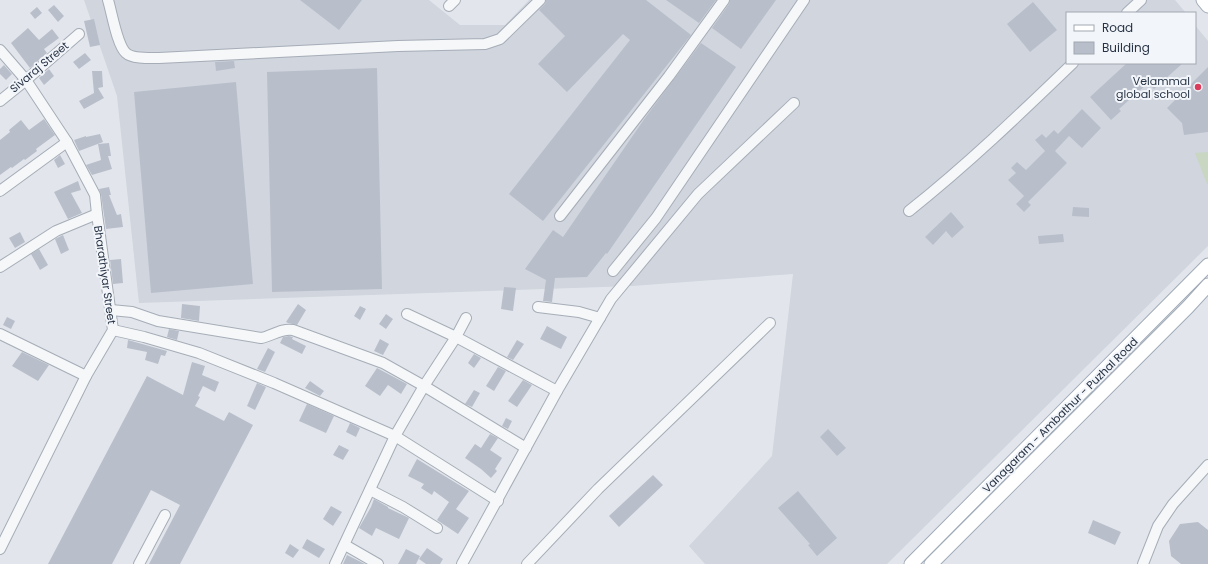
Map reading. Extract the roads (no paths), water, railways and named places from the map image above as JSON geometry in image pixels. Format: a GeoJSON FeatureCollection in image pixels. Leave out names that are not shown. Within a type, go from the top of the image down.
{"type":"FeatureCollection","features":[{"type":"Feature","properties":{"kind":"main road"},"geometry":{"type":"LineString","coordinates":[[1204,0],[1208,6]]}},
{"type":"Feature","properties":{"kind":"main road","name":"Vanagaram - Ambathur - Puzhal Road"},"geometry":{"type":"LineString","coordinates":[[911,564],[1208,265]]}},
{"type":"Feature","properties":{"kind":"main road"},"geometry":{"type":"LineString","coordinates":[[931,564],[1188,307],[1208,285]]}},
{"type":"Feature","properties":{"kind":"street"},"geometry":{"type":"LineString","coordinates":[[108,0],[120,44],[126,54],[138,58],[159,58],[398,46],[485,44],[500,39],[540,0]]}},
{"type":"Feature","properties":{"kind":"street"},"geometry":{"type":"LineString","coordinates":[[560,216],[669,76],[724,0]]}},
{"type":"Feature","properties":{"kind":"street"},"geometry":{"type":"LineString","coordinates":[[613,271],[656,218],[804,0]]}},
{"type":"Feature","properties":{"kind":"street"},"geometry":{"type":"LineString","coordinates":[[1128,12],[1141,0]]}},
{"type":"Feature","properties":{"kind":"street","name":"Sivaraj Street"},"geometry":{"type":"LineString","coordinates":[[0,101],[78,34]]}},
{"type":"Feature","properties":{"kind":"street","name":"Bharathiyar Street"},"geometry":{"type":"LineString","coordinates":[[0,50],[26,80],[67,142],[95,195],[113,330],[86,376],[0,549]]}},
{"type":"Feature","properties":{"kind":"street"},"geometry":{"type":"LineString","coordinates":[[909,211],[950,178],[1072,64]]}},
{"type":"Feature","properties":{"kind":"street"},"geometry":{"type":"LineString","coordinates":[[462,564],[498,501],[557,391],[611,300],[698,194],[794,103]]}},
{"type":"Feature","properties":{"kind":"street"},"geometry":{"type":"LineString","coordinates":[[0,191],[67,142]]}},
{"type":"Feature","properties":{"kind":"street"},"geometry":{"type":"LineString","coordinates":[[0,267],[56,231],[97,214]]}},
{"type":"Feature","properties":{"kind":"street"},"geometry":{"type":"LineString","coordinates":[[538,307],[579,312],[600,318]]}},
{"type":"Feature","properties":{"kind":"street"},"geometry":{"type":"LineString","coordinates":[[111,310],[132,312],[158,321],[261,338],[272,336],[285,329],[293,330],[383,363],[526,448]]}},
{"type":"Feature","properties":{"kind":"street"},"geometry":{"type":"LineString","coordinates":[[407,314],[456,337],[557,391]]}},
{"type":"Feature","properties":{"kind":"street"},"geometry":{"type":"LineString","coordinates":[[335,564],[396,436],[424,386],[456,337],[466,318]]}},
{"type":"Feature","properties":{"kind":"street"},"geometry":{"type":"LineString","coordinates":[[527,564],[598,489],[770,323]]}},
{"type":"Feature","properties":{"kind":"street"},"geometry":{"type":"LineString","coordinates":[[113,330],[144,336],[199,353],[274,383],[396,436],[498,501]]}},
{"type":"Feature","properties":{"kind":"street"},"geometry":{"type":"LineString","coordinates":[[0,334],[86,376]]}},
{"type":"Feature","properties":{"kind":"street"},"geometry":{"type":"LineString","coordinates":[[1143,564],[1158,526],[1173,504],[1208,465]]}},
{"type":"Feature","properties":{"kind":"street"},"geometry":{"type":"LineString","coordinates":[[370,490],[403,507],[437,528]]}},
{"type":"Feature","properties":{"kind":"street"},"geometry":{"type":"LineString","coordinates":[[139,564],[165,516]]}},
{"type":"Feature","properties":{"kind":"street"},"geometry":{"type":"LineString","coordinates":[[345,545],[378,564]]}},
{"type":"Feature","properties":{"kind":"place","name":"Velammal global school"},"geometry":{"type":"Point","coordinates":[1198,87]}}]}
